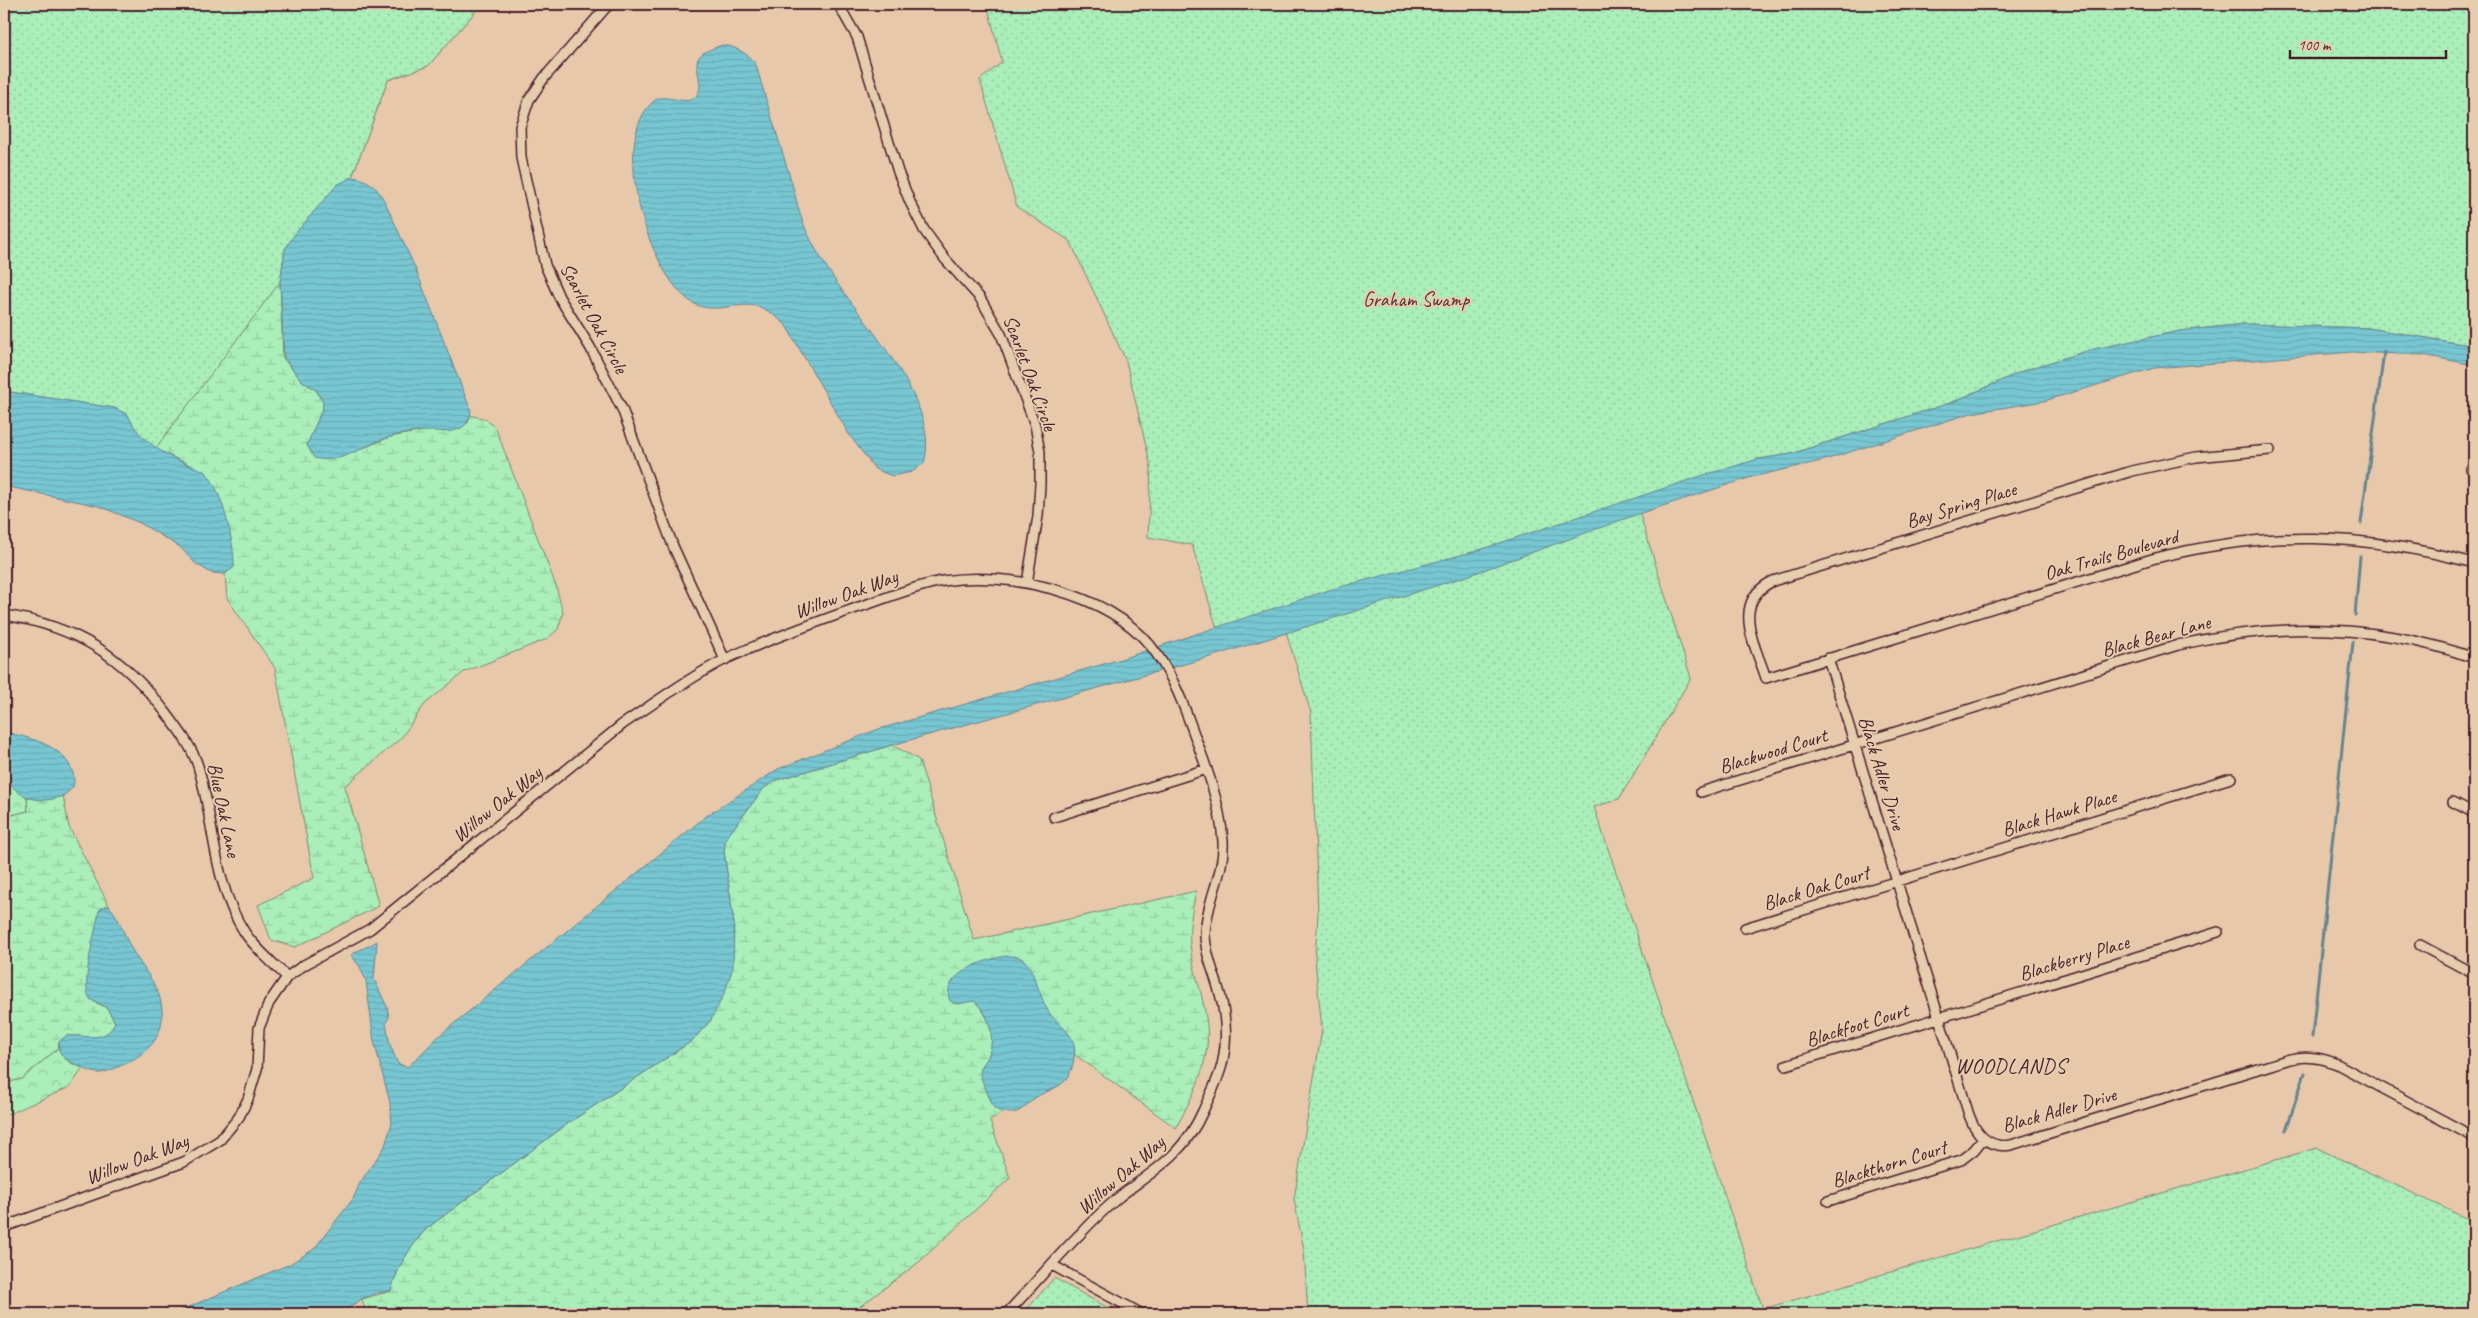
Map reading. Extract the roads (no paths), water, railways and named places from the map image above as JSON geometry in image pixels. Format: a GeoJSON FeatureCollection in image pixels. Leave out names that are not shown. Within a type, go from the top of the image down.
{"type":"FeatureCollection","features":[{"type":"Feature","properties":{"kind":"street","name":"Scarlet Oak Circle"},"geometry":{"type":"LineString","coordinates":[[609,4],[544,78],[529,100],[520,127],[521,158],[545,265],[559,297],[590,347],[622,409],[673,546],[725,660]]}},
{"type":"Feature","properties":{"kind":"street","name":"Scarlet Oak Circle"},"geometry":{"type":"LineString","coordinates":[[838,4],[857,37],[898,172],[914,209],[924,230],[945,259],[980,298],[1001,334],[1034,425],[1040,452],[1040,484],[1038,516],[1027,583]]}},
{"type":"Feature","properties":{"kind":"street","name":"Bay Spring Place"},"geometry":{"type":"LineString","coordinates":[[1766,678],[1749,626],[1748,612],[1754,594],[1773,581],[2140,469],[2196,457],[2270,450]]}},
{"type":"Feature","properties":{"kind":"street","name":"Oak Trails Boulevard"},"geometry":{"type":"LineString","coordinates":[[1766,678],[2152,559],[2227,544],[2283,538],[2336,538],[2404,547],[2474,563]]}},
{"type":"Feature","properties":{"kind":"street","name":"Willow Oak Way"},"geometry":{"type":"LineString","coordinates":[[4,1228],[184,1162],[220,1140],[236,1122],[248,1099],[257,1069],[259,1028],[269,1003],[287,977],[304,965],[370,929],[623,724],[725,660],[845,612],[915,588],[943,581],[976,578],[1027,583],[1054,589],[1109,612],[1138,633],[1171,676],[1207,769],[1218,812],[1223,843],[1218,880],[1209,909],[1205,935],[1209,959],[1225,1010],[1223,1061],[1203,1112],[1179,1150],[1163,1166],[1119,1197],[1079,1234],[1006,1314]]}},
{"type":"Feature","properties":{"kind":"street","name":"Blue Oak Lane"},"geometry":{"type":"LineString","coordinates":[[4,615],[36,621],[88,641],[118,660],[155,699],[190,747],[198,766],[221,883],[231,908],[246,934],[287,977]]}},
{"type":"Feature","properties":{"kind":"street","name":"Black Bear Lane"},"geometry":{"type":"LineString","coordinates":[[1855,745],[2178,645],[2239,633],[2277,630],[2352,631],[2429,643],[2474,658]]}},
{"type":"Feature","properties":{"kind":"street","name":"Black Adler Drive"},"geometry":{"type":"LineString","coordinates":[[1828,658],[1969,1115],[1974,1127],[1983,1139],[1997,1146],[2011,1145],[2304,1056],[2318,1057],[2337,1064],[2474,1136]]}},
{"type":"Feature","properties":{"kind":"street","name":"Blackwood Court"},"geometry":{"type":"LineString","coordinates":[[1701,792],[1855,745]]}},
{"type":"Feature","properties":{"kind":"street"},"geometry":{"type":"LineString","coordinates":[[1054,817],[1207,769]]}},
{"type":"Feature","properties":{"kind":"street","name":"Black Hawk Place"},"geometry":{"type":"LineString","coordinates":[[1898,881],[2231,778]]}},
{"type":"Feature","properties":{"kind":"street"},"geometry":{"type":"LineString","coordinates":[[2453,802],[2474,813]]}},
{"type":"Feature","properties":{"kind":"street","name":"Black Oak Court"},"geometry":{"type":"LineString","coordinates":[[1745,928],[1898,881]]}},
{"type":"Feature","properties":{"kind":"street","name":"Blackberry Place"},"geometry":{"type":"LineString","coordinates":[[1939,1018],[2218,932]]}},
{"type":"Feature","properties":{"kind":"street"},"geometry":{"type":"LineString","coordinates":[[2420,945],[2474,974]]}},
{"type":"Feature","properties":{"kind":"street","name":"Blackfoot Court"},"geometry":{"type":"LineString","coordinates":[[1786,1065],[1939,1018]]}},
{"type":"Feature","properties":{"kind":"street","name":"Blackthorn Court"},"geometry":{"type":"LineString","coordinates":[[1828,1201],[1961,1160],[1974,1150],[1983,1139]]}},
{"type":"Feature","properties":{"kind":"street"},"geometry":{"type":"LineString","coordinates":[[1052,1265],[1142,1314]]}},
{"type":"Feature","properties":{"kind":"water"},"geometry":{"type":"Polygon","coordinates":[[[722,45],[741,51],[750,57],[756,65],[800,213],[810,238],[831,274],[896,364],[910,389],[921,415],[926,440],[924,463],[912,472],[892,476],[875,469],[850,436],[785,324],[768,311],[756,306],[706,308],[698,305],[690,301],[675,286],[660,263],[648,235],[639,204],[634,173],[634,144],[641,119],[654,101],[659,98],[693,99],[697,95],[700,85],[697,68],[698,59],[705,52],[722,45]]]}},
{"type":"Feature","properties":{"kind":"water"},"geometry":{"type":"Polygon","coordinates":[[[352,177],[372,185],[385,202],[416,270],[471,411],[466,424],[459,429],[399,435],[381,440],[353,453],[334,459],[314,458],[307,445],[323,408],[323,402],[316,390],[302,381],[284,358],[280,282],[285,249],[294,235],[337,185],[352,177]]]}},
{"type":"Feature","properties":{"kind":"water"},"geometry":{"type":"Polygon","coordinates":[[[2244,324],[2368,328],[2474,346],[2474,365],[2423,355],[2352,352],[2154,368],[2044,401],[1971,413],[1825,460],[1752,477],[1638,514],[1467,576],[1210,657],[892,745],[777,780],[764,788],[726,838],[724,851],[734,924],[733,967],[725,992],[711,1020],[692,1041],[570,1122],[426,1229],[405,1258],[397,1273],[391,1291],[377,1293],[362,1299],[339,1314],[172,1314],[290,1264],[314,1249],[353,1199],[360,1183],[385,1146],[392,1123],[390,1103],[374,1041],[366,981],[360,967],[351,955],[377,941],[374,979],[387,1007],[389,1017],[386,1023],[390,1045],[398,1064],[408,1067],[439,1036],[705,817],[778,769],[876,730],[1121,659],[1332,589],[1476,551],[1704,475],[1759,459],[1791,454],[1953,402],[2025,370],[2090,350],[2180,331],[2244,324]]]}},
{"type":"Feature","properties":{"kind":"water"},"geometry":{"type":"Polygon","coordinates":[[[4,391],[114,408],[128,415],[139,432],[153,446],[179,461],[206,473],[212,481],[222,504],[230,532],[234,567],[225,574],[211,573],[195,563],[180,547],[140,523],[99,506],[4,486],[4,391]]]}},
{"type":"Feature","properties":{"kind":"water"},"geometry":{"type":"Polygon","coordinates":[[[4,732],[35,740],[62,755],[73,773],[74,783],[72,788],[59,797],[42,800],[34,799],[19,792],[13,787],[9,777],[4,732]]]}},
{"type":"Feature","properties":{"kind":"water"},"geometry":{"type":"Polygon","coordinates":[[[109,906],[157,990],[162,1014],[159,1032],[155,1040],[142,1054],[125,1064],[106,1072],[98,1073],[66,1060],[60,1053],[59,1042],[66,1036],[94,1037],[106,1034],[115,1022],[106,1007],[90,999],[87,992],[90,956],[99,911],[101,908],[109,906]]]}},
{"type":"Feature","properties":{"kind":"water"},"geometry":{"type":"Polygon","coordinates":[[[1007,956],[1019,957],[1028,964],[1047,1009],[1070,1035],[1075,1048],[1073,1064],[1063,1083],[1039,1095],[1021,1110],[1013,1113],[995,1109],[980,1074],[990,1049],[991,1034],[988,1019],[980,1006],[974,1001],[958,1004],[950,1001],[949,991],[958,975],[967,969],[989,960],[1007,956]]]}},
{"type":"Feature","properties":{"kind":"waterway"},"geometry":{"type":"LineString","coordinates":[[2361,523],[2384,352]]}},
{"type":"Feature","properties":{"kind":"waterway"},"geometry":{"type":"LineString","coordinates":[[2355,615],[2360,556]]}},
{"type":"Feature","properties":{"kind":"waterway"},"geometry":{"type":"LineString","coordinates":[[2312,1037],[2353,642]]}},
{"type":"Feature","properties":{"kind":"waterway"},"geometry":{"type":"LineString","coordinates":[[2286,1130],[2305,1073]]}},
{"type":"Feature","properties":{"kind":"district","name":"WOODLANDS"},"geometry":{"type":"Point","coordinates":[2011,1066]}},
{"type":"Feature","properties":{"kind":"park label","name":"Graham Swamp"},"geometry":{"type":"Point","coordinates":[1416,299]}}]}
